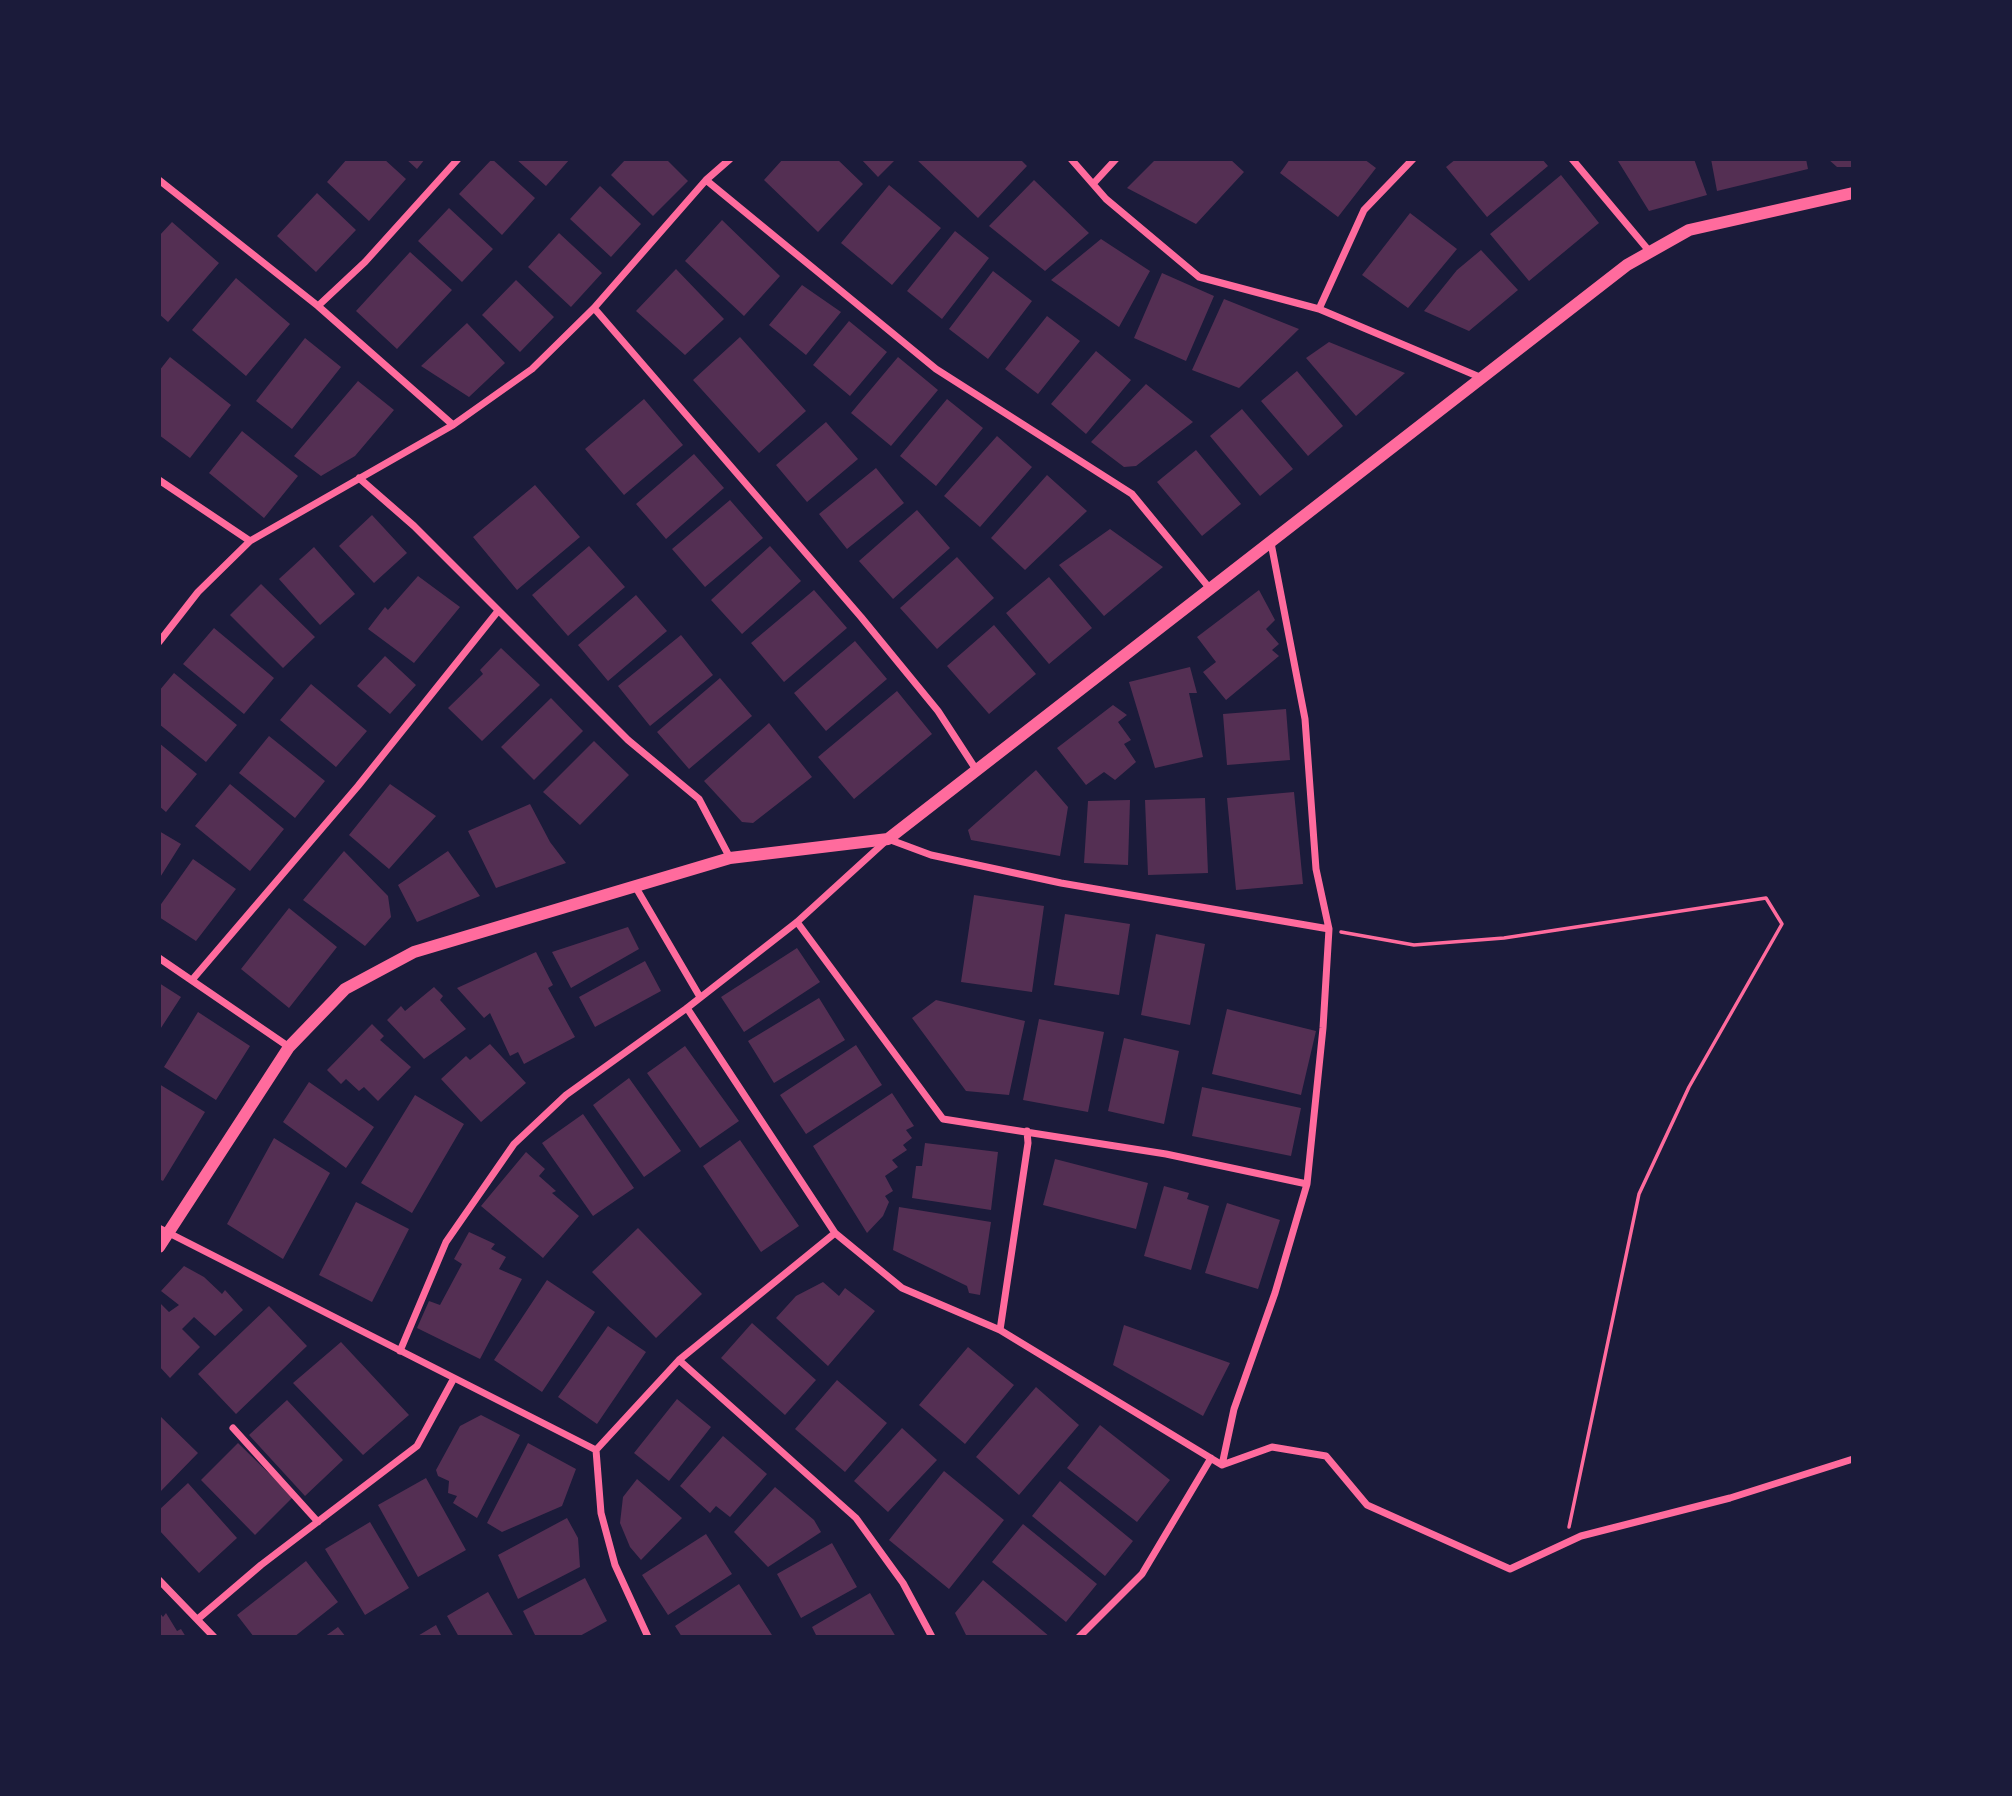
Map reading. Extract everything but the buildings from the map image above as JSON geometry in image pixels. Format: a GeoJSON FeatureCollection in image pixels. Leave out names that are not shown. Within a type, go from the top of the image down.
{"type":"FeatureCollection","features":[{"type":"Feature","properties":{"kind":"street"},"geometry":{"type":"LineString","coordinates":[[318,306],[365,262],[458,159]]}},
{"type":"Feature","properties":{"kind":"street"},"geometry":{"type":"LineString","coordinates":[[159,642],[198,592],[250,541],[453,425],[532,369],[594,308],[706,180],[730,159]]}},
{"type":"Feature","properties":{"kind":"street"},"geometry":{"type":"LineString","coordinates":[[1071,159],[1093,184],[1199,277],[1319,309],[1482,379]]}},
{"type":"Feature","properties":{"kind":"street"},"geometry":{"type":"LineString","coordinates":[[1093,184],[1116,159]]}},
{"type":"Feature","properties":{"kind":"street"},"geometry":{"type":"LineString","coordinates":[[1319,309],[1364,210],[1413,159]]}},
{"type":"Feature","properties":{"kind":"street"},"geometry":{"type":"LineString","coordinates":[[1572,159],[1650,252]]}},
{"type":"Feature","properties":{"kind":"street"},"geometry":{"type":"LineString","coordinates":[[159,180],[318,306],[453,425]]}},
{"type":"Feature","properties":{"kind":"street"},"geometry":{"type":"LineString","coordinates":[[706,180],[936,369],[1132,494],[1210,590]]}},
{"type":"Feature","properties":{"kind":"street"},"geometry":{"type":"LineString","coordinates":[[400,1351],[446,1242],[514,1144],[566,1095],[687,1008],[797,922],[888,839],[1627,265],[1689,230],[1853,193]]}},
{"type":"Feature","properties":{"kind":"street"},"geometry":{"type":"LineString","coordinates":[[594,308],[870,627],[938,711],[977,772]]}},
{"type":"Feature","properties":{"kind":"street"},"geometry":{"type":"LineString","coordinates":[[359,478],[414,526],[628,740],[699,799],[730,858]]}},
{"type":"Feature","properties":{"kind":"street"},"geometry":{"type":"LineString","coordinates":[[159,480],[250,541]]}},
{"type":"Feature","properties":{"kind":"street"},"geometry":{"type":"LineString","coordinates":[[1222,1465],[1234,1409],[1275,1293],[1307,1184],[1323,1028],[1329,929],[1316,869],[1305,719],[1271,543]]}},
{"type":"Feature","properties":{"kind":"street"},"geometry":{"type":"LineString","coordinates":[[192,981],[358,786],[498,611]]}},
{"type":"Feature","properties":{"kind":"street"},"geometry":{"type":"LineString","coordinates":[[159,1247],[164,1231],[289,1047],[345,989],[414,952],[730,858],[888,839],[931,855],[1061,883],[1329,929]]}},
{"type":"Feature","properties":{"kind":"street"},"geometry":{"type":"LineString","coordinates":[[634,886],[700,997]]}},
{"type":"Feature","properties":{"kind":"street"},"geometry":{"type":"LineString","coordinates":[[797,922],[943,1119],[1166,1154],[1307,1184]]}},
{"type":"Feature","properties":{"kind":"street"},"geometry":{"type":"LineString","coordinates":[[159,958],[289,1047]]}},
{"type":"Feature","properties":{"kind":"street"},"geometry":{"type":"LineString","coordinates":[[687,1008],[835,1233],[902,1288],[1000,1330],[1222,1465]]}},
{"type":"Feature","properties":{"kind":"street"},"geometry":{"type":"LineString","coordinates":[[1000,1330],[1028,1143],[1027,1131]]}},
{"type":"Feature","properties":{"kind":"street"},"geometry":{"type":"LineString","coordinates":[[164,1231],[596,1450]]}},
{"type":"Feature","properties":{"kind":"street"},"geometry":{"type":"LineString","coordinates":[[647,1636],[615,1565],[601,1513],[596,1450],[678,1360],[835,1233]]}},
{"type":"Feature","properties":{"kind":"street"},"geometry":{"type":"LineString","coordinates":[[678,1360],[856,1518],[903,1583],[932,1637]]}},
{"type":"Feature","properties":{"kind":"street"},"geometry":{"type":"LineString","coordinates":[[199,1618],[417,1446],[454,1378]]}},
{"type":"Feature","properties":{"kind":"street"},"geometry":{"type":"LineString","coordinates":[[233,1428],[318,1522]]}},
{"type":"Feature","properties":{"kind":"street"},"geometry":{"type":"LineString","coordinates":[[1222,1465],[1272,1447],[1326,1456],[1367,1505],[1510,1569],[1581,1536],[1730,1498],[1853,1459]]}},
{"type":"Feature","properties":{"kind":"street"},"geometry":{"type":"LineString","coordinates":[[1079,1637],[1142,1574],[1211,1458]]}},
{"type":"Feature","properties":{"kind":"street"},"geometry":{"type":"LineString","coordinates":[[159,1580],[199,1618],[214,1637]]}},
{"type":"Feature","properties":{"kind":"path"},"geometry":{"type":"LineString","coordinates":[[1329,929],[1414,945],[1504,938],[1766,898],[1782,924],[1689,1087],[1639,1194],[1566,1543]]}}]}
